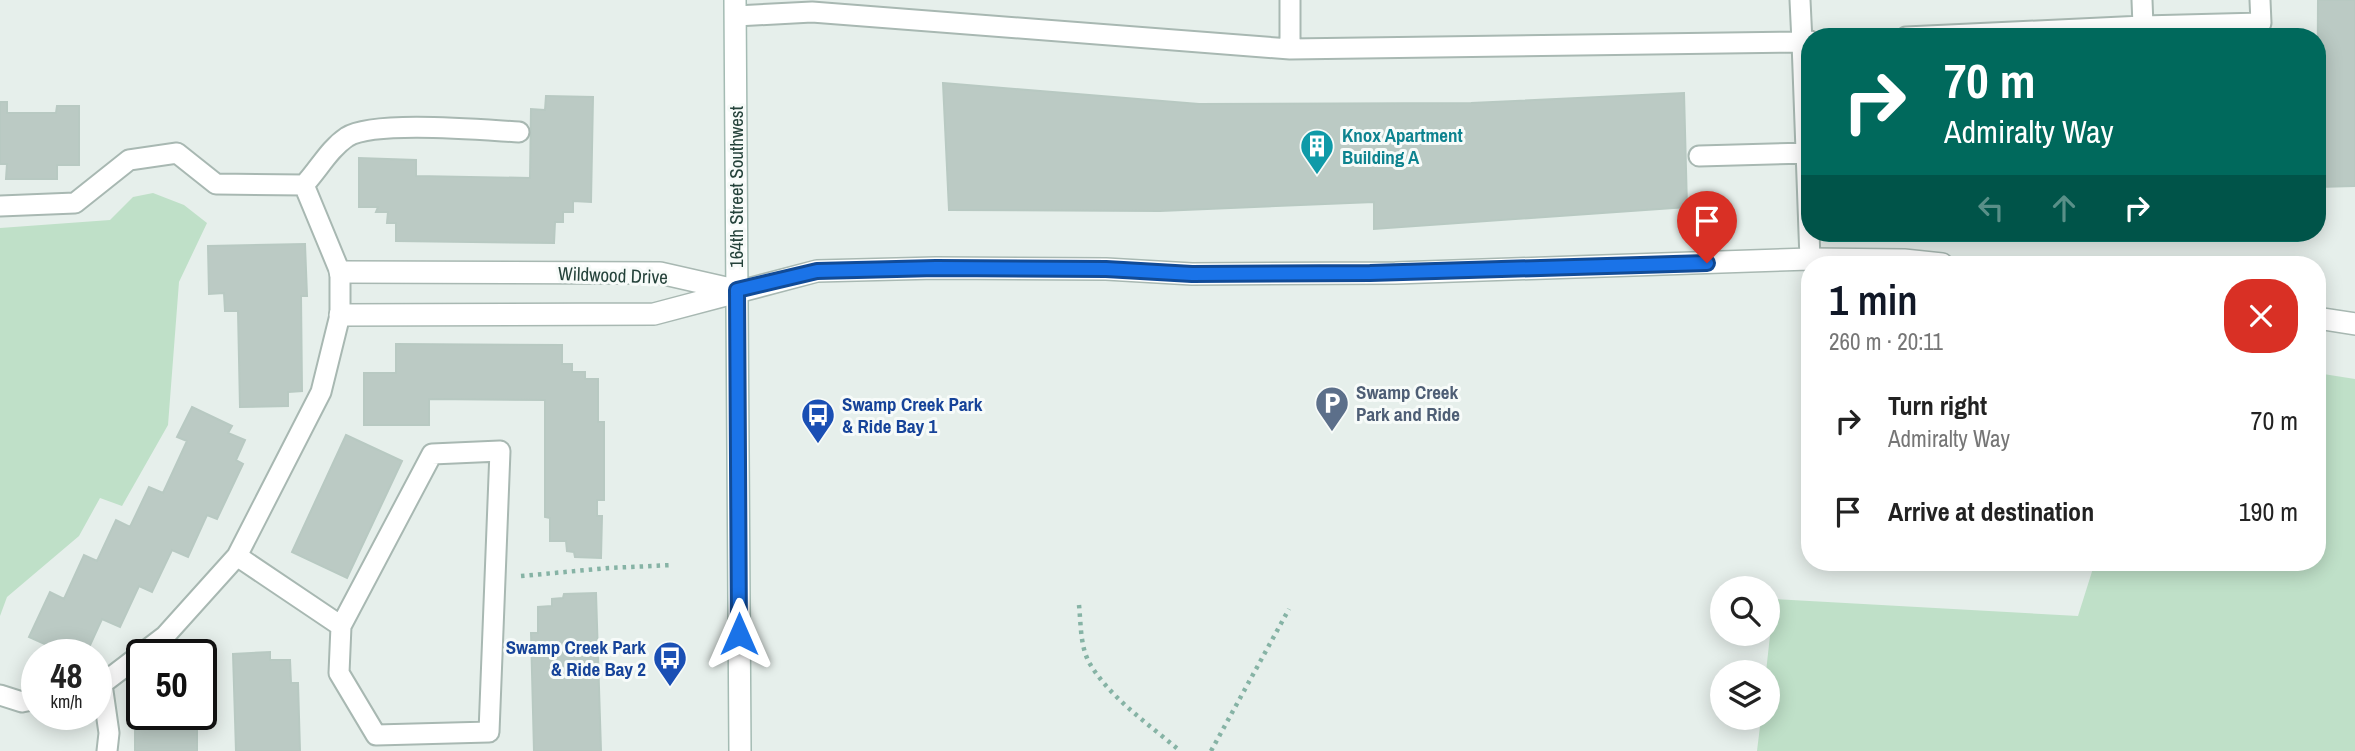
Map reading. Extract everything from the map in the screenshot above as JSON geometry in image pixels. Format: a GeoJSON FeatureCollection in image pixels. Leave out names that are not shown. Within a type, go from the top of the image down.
{"type":"FeatureCollection","features":[{"type":"Feature","properties":{"kind":"street","name":"164th Street Southwest"},"geometry":{"type":"LineString","coordinates":[[736,8],[740,751]]}},
{"type":"Feature","properties":{"kind":"street"},"geometry":{"type":"LineString","coordinates":[[737,290],[817,271],[936,268],[1106,269],[1192,274],[1368,273],[1801,259]]}},
{"type":"Feature","properties":{"kind":"street","name":"Wildwood Drive"},"geometry":{"type":"LineString","coordinates":[[340,272],[660,272],[737,290]]}},
{"type":"Feature","properties":{"kind":"street","name":"Wildwood Drive"},"geometry":{"type":"LineString","coordinates":[[340,315],[654,314],[737,290]]}},
{"type":"Feature","properties":{"kind":"street"},"geometry":{"type":"LineString","coordinates":[[2326,319],[2355,324]]}},
{"type":"Feature","properties":{"kind":"lane"},"geometry":{"type":"LineString","coordinates":[[1290,0],[1290,49]]}},
{"type":"Feature","properties":{"kind":"lane"},"geometry":{"type":"LineString","coordinates":[[1800,0],[1804,28]]}},
{"type":"Feature","properties":{"kind":"lane"},"geometry":{"type":"LineString","coordinates":[[2142,0],[2143,26]]}},
{"type":"Feature","properties":{"kind":"lane"},"geometry":{"type":"LineString","coordinates":[[2100,28],[2261,23],[2260,0]]}},
{"type":"Feature","properties":{"kind":"lane"},"geometry":{"type":"LineString","coordinates":[[736,8],[1290,49],[1801,41]]}},
{"type":"Feature","properties":{"kind":"lane"},"geometry":{"type":"LineString","coordinates":[[0,206],[75,203],[129,160],[177,153],[216,184],[304,185],[319,170],[331,150],[349,136],[373,129],[519,132]]}},
{"type":"Feature","properties":{"kind":"lane"},"geometry":{"type":"LineString","coordinates":[[1699,156],[1801,153]]}},
{"type":"Feature","properties":{"kind":"lane"},"geometry":{"type":"LineString","coordinates":[[112,675],[165,636],[237,556],[321,392],[340,315],[340,272],[304,185]]}},
{"type":"Feature","properties":{"kind":"lane"},"geometry":{"type":"LineString","coordinates":[[500,451],[489,732],[376,735],[339,673],[341,625],[432,454],[500,451]]}},
{"type":"Feature","properties":{"kind":"lane"},"geometry":{"type":"LineString","coordinates":[[237,556],[341,625]]}},
{"type":"Feature","properties":{"kind":"lane"},"geometry":{"type":"LineString","coordinates":[[0,695],[21,702]]}},
{"type":"Feature","properties":{"kind":"lane"},"geometry":{"type":"LineString","coordinates":[[107,751],[108,730]]}},
{"type":"Feature","properties":{"kind":"path"},"geometry":{"type":"LineString","coordinates":[[495,578],[673,565]]}},
{"type":"Feature","properties":{"kind":"path"},"geometry":{"type":"LineString","coordinates":[[1079,605],[1082,640],[1089,663],[1111,690],[1180,751]]}},
{"type":"Feature","properties":{"kind":"path"},"geometry":{"type":"LineString","coordinates":[[1211,751],[1289,609]]}},
{"type":"Feature","properties":{"kind":"green space"},"geometry":{"type":"Polygon","coordinates":[[[153,193],[184,205],[207,223],[179,282],[168,425],[122,506],[100,498],[79,536],[7,597],[0,616],[0,228],[110,220],[133,197],[153,193]]]}},
{"type":"Feature","properties":{"kind":"green space"},"geometry":{"type":"Polygon","coordinates":[[[2326,374],[2355,379],[2355,751],[1757,751],[1760,730],[1780,730],[1780,660],[1767,660],[1769,646],[1780,646],[1780,599],[2078,616],[2092,571],[2326,571],[2326,374]]]}},
{"type":"Feature","properties":{"kind":"building"},"geometry":{"type":"Polygon","coordinates":[[[2318,0],[2355,0],[2355,186],[2326,187],[2326,28],[2318,28],[2318,0]]]}},
{"type":"Feature","properties":{"kind":"building","name":"Knox Apartment Building A"},"geometry":{"type":"Polygon","coordinates":[[[943,83],[1199,104],[1471,103],[1684,93],[1687,207],[1374,229],[1374,202],[1160,211],[949,210],[943,83]]]}},
{"type":"Feature","properties":{"kind":"building"},"geometry":{"type":"Polygon","coordinates":[[[546,96],[593,97],[591,202],[573,201],[573,212],[563,212],[563,222],[555,222],[554,243],[396,241],[396,223],[387,223],[388,212],[376,212],[378,207],[359,207],[359,158],[416,160],[416,176],[530,178],[531,109],[545,110],[546,96]]]}},
{"type":"Feature","properties":{"kind":"building"},"geometry":{"type":"Polygon","coordinates":[[[0,102],[7,102],[7,113],[56,113],[57,106],[79,106],[79,165],[57,165],[57,179],[6,179],[7,164],[0,164],[0,102]]]}},
{"type":"Feature","properties":{"kind":"building"},"geometry":{"type":"Polygon","coordinates":[[[305,244],[307,296],[301,296],[302,391],[288,392],[288,406],[240,407],[238,311],[225,311],[224,293],[209,294],[208,246],[305,244]]]}},
{"type":"Feature","properties":{"kind":"building"},"geometry":{"type":"Polygon","coordinates":[[[396,344],[562,345],[562,364],[572,364],[572,372],[585,372],[585,379],[598,379],[598,422],[604,422],[604,500],[597,500],[597,516],[602,516],[601,558],[575,557],[574,552],[567,551],[566,541],[550,541],[550,518],[545,517],[545,400],[429,399],[429,425],[364,425],[364,373],[396,373],[396,344]]]}},
{"type":"Feature","properties":{"kind":"building"},"geometry":{"type":"Polygon","coordinates":[[[192,407],[232,426],[228,433],[245,440],[236,460],[243,464],[217,519],[207,515],[188,557],[172,550],[152,592],[139,586],[120,627],[102,619],[93,639],[29,637],[50,592],[64,599],[84,555],[97,561],[116,520],[130,527],[149,487],[163,493],[187,441],[177,437],[192,407]]]}},
{"type":"Feature","properties":{"kind":"building"},"geometry":{"type":"Polygon","coordinates":[[[346,435],[402,461],[347,578],[292,552],[346,435]]]}},
{"type":"Feature","properties":{"kind":"building"},"geometry":{"type":"Polygon","coordinates":[[[596,593],[601,751],[534,751],[531,633],[538,633],[538,607],[552,606],[552,599],[563,598],[564,594],[596,593]]]}},
{"type":"Feature","properties":{"kind":"building"},"geometry":{"type":"Polygon","coordinates":[[[270,652],[270,660],[290,660],[291,683],[298,683],[300,751],[236,751],[233,654],[270,652]]]}},
{"type":"Feature","properties":{"kind":"building"},"geometry":{"type":"Polygon","coordinates":[[[135,730],[197,730],[197,751],[135,751],[135,730]]]}},
{"type":"Feature","properties":{"kind":"place","name":"Knox Apartment Building A"},"geometry":{"type":"Point","coordinates":[1317,176]}},
{"type":"Feature","properties":{"kind":"place","name":"Swamp Creek Park and Ride"},"geometry":{"type":"Point","coordinates":[1332,433]}},
{"type":"Feature","properties":{"kind":"place","name":"Swamp Creek Park & Ride Bay 1"},"geometry":{"type":"Point","coordinates":[818,445]}},
{"type":"Feature","properties":{"kind":"place","name":"Swamp Creek Park & Ride Bay 2"},"geometry":{"type":"Point","coordinates":[670,688]}},
{"type":"Feature","properties":{"kind":"route"},"geometry":{"type":"LineString","coordinates":[[739,634],[737,290],[817,271],[936,268],[1106,269],[1192,274],[1370,273],[1707,263]]}}]}
